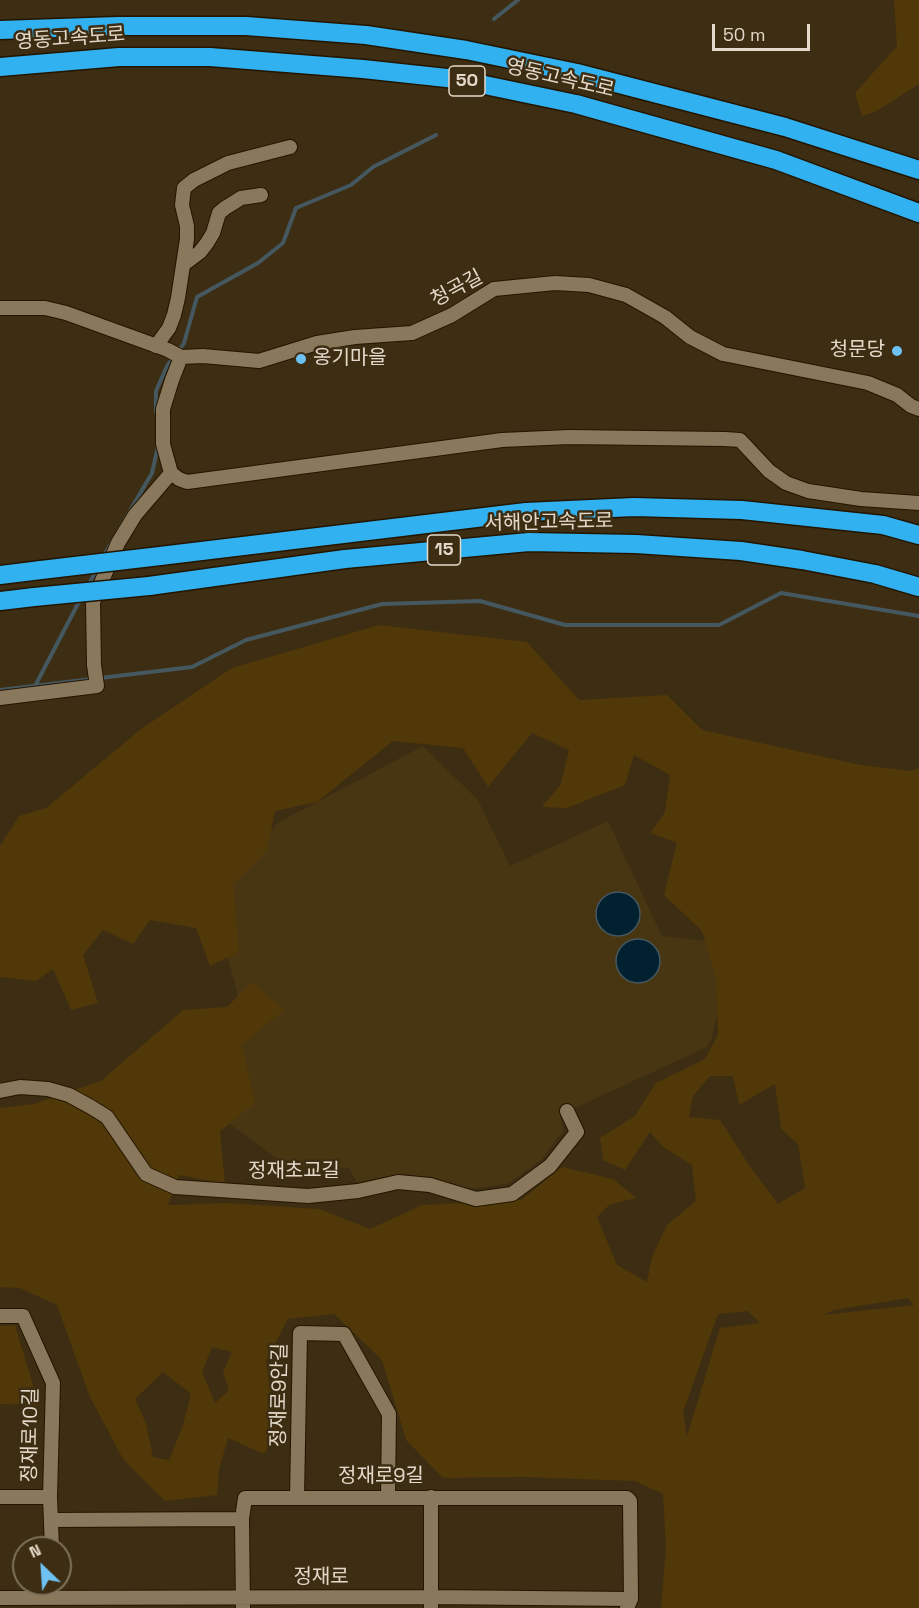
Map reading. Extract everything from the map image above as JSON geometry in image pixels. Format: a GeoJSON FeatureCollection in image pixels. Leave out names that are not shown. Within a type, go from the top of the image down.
{"type":"FeatureCollection","features":[{"type":"Feature","properties":{"kind":"highway","name":"영동고속도로"},"geometry":{"type":"LineString","coordinates":[[0,30],[118,26],[246,26],[366,35],[466,50],[577,73],[786,127],[919,170]]}},
{"type":"Feature","properties":{"kind":"highway","name":"영동고속도로"},"geometry":{"type":"LineString","coordinates":[[0,67],[118,57],[210,57],[456,79],[576,104],[776,160],[918,212]]}},
{"type":"Feature","properties":{"kind":"highway","name":"서해안고속도로"},"geometry":{"type":"LineString","coordinates":[[0,574],[526,512],[634,507],[742,510],[883,525],[919,535]]}},
{"type":"Feature","properties":{"kind":"highway","name":"서해안고속도로"},"geometry":{"type":"LineString","coordinates":[[0,601],[148,586],[345,559],[530,542],[636,544],[741,551],[875,574],[919,587]]}},
{"type":"Feature","properties":{"kind":"street"},"geometry":{"type":"LineString","coordinates":[[156,346],[169,328],[174,315],[184,264],[188,232],[182,205],[184,188],[194,180],[228,164],[291,147]]}},
{"type":"Feature","properties":{"kind":"street"},"geometry":{"type":"LineString","coordinates":[[184,264],[201,252],[213,233],[219,213],[241,198],[261,195]]}},
{"type":"Feature","properties":{"kind":"street","name":"청곡길"},"geometry":{"type":"LineString","coordinates":[[0,308],[45,308],[66,313],[182,357],[259,361],[317,343],[355,337],[412,333],[452,315],[494,289],[555,283],[589,285],[626,295],[665,317],[690,337],[723,354],[868,383],[897,395],[919,409]]}},
{"type":"Feature","properties":{"kind":"street"},"geometry":{"type":"LineString","coordinates":[[182,357],[172,380],[164,409],[163,444],[171,473],[187,482],[502,440],[569,437],[725,439],[740,440],[769,471],[786,483],[808,491],[861,499],[919,503]]}},
{"type":"Feature","properties":{"kind":"street"},"geometry":{"type":"LineString","coordinates":[[0,698],[96,686],[93,602],[135,515],[171,473]]}},
{"type":"Feature","properties":{"kind":"street","name":"정재초교길"},"geometry":{"type":"LineString","coordinates":[[0,1091],[20,1087],[48,1089],[69,1095],[91,1107],[107,1117],[146,1174],[175,1187],[308,1196],[358,1191],[398,1182],[430,1185],[476,1199],[512,1194],[550,1166],[577,1132],[567,1111]]}},
{"type":"Feature","properties":{"kind":"street","name":"정재로10길"},"geometry":{"type":"LineString","coordinates":[[0,1316],[23,1316],[53,1383],[50,1497],[52,1536]]}},
{"type":"Feature","properties":{"kind":"street","name":"정재로9안길"},"geometry":{"type":"LineString","coordinates":[[297,1497],[300,1333],[344,1334],[389,1414],[388,1497]]}},
{"type":"Feature","properties":{"kind":"street"},"geometry":{"type":"LineString","coordinates":[[0,1497],[50,1497]]}},
{"type":"Feature","properties":{"kind":"street"},"geometry":{"type":"LineString","coordinates":[[431,1497],[431,1602]]}},
{"type":"Feature","properties":{"kind":"street","name":"정재로9길"},"geometry":{"type":"LineString","coordinates":[[242,1519],[245,1498],[627,1498],[630,1501],[629,1603]]}},
{"type":"Feature","properties":{"kind":"street"},"geometry":{"type":"LineString","coordinates":[[52,1520],[242,1519],[243,1603]]}},
{"type":"Feature","properties":{"kind":"street","name":"정재로"},"geometry":{"type":"LineString","coordinates":[[72,1592],[243,1603],[629,1603]]}},
{"type":"Feature","properties":{"kind":"street","name":"정재로"},"geometry":{"type":"LineString","coordinates":[[4,1601],[28,1596]]}},
{"type":"Feature","properties":{"kind":"shaded area"},"geometry":{"type":"Polygon","coordinates":[[[894,0],[919,0],[919,84],[875,112],[862,116],[855,93],[897,46],[894,0]]]}},
{"type":"Feature","properties":{"kind":"shaded area"},"geometry":{"type":"Polygon","coordinates":[[[379,625],[527,642],[579,700],[667,695],[702,730],[861,765],[912,771],[919,768],[919,1608],[661,1608],[666,1548],[663,1494],[635,1481],[525,1477],[443,1478],[406,1440],[382,1360],[334,1314],[288,1319],[266,1361],[277,1433],[264,1454],[228,1438],[219,1470],[217,1495],[165,1501],[123,1459],[89,1395],[57,1305],[20,1288],[0,1287],[0,1108],[34,1104],[101,1081],[183,1010],[227,1007],[252,982],[284,1010],[242,1045],[255,1103],[220,1131],[225,1184],[179,1175],[168,1205],[226,1203],[319,1209],[370,1229],[422,1205],[521,1200],[562,1167],[613,1179],[636,1198],[609,1205],[597,1217],[617,1265],[647,1282],[652,1257],[667,1225],[696,1201],[692,1165],[663,1147],[650,1132],[625,1170],[603,1160],[600,1138],[635,1116],[656,1083],[705,1059],[718,1035],[716,978],[702,931],[664,895],[677,843],[650,833],[665,812],[670,775],[634,755],[625,785],[567,808],[542,807],[561,784],[569,750],[532,733],[488,787],[463,748],[393,741],[317,802],[275,811],[267,850],[233,885],[239,952],[210,966],[196,928],[150,920],[133,944],[103,930],[83,955],[98,1003],[71,1010],[53,969],[36,981],[0,977],[0,846],[19,816],[46,808],[141,729],[232,668],[379,625]],[[710,1076],[693,1096],[689,1117],[720,1120],[778,1204],[805,1188],[798,1144],[781,1129],[775,1084],[739,1105],[733,1076],[710,1076]],[[908,1298],[834,1310],[823,1315],[914,1305],[908,1298]],[[748,1311],[718,1314],[683,1412],[687,1436],[720,1328],[760,1323],[748,1311]],[[212,1347],[202,1372],[215,1403],[229,1390],[223,1372],[232,1352],[212,1347]],[[163,1372],[135,1399],[146,1423],[153,1457],[169,1460],[182,1428],[191,1394],[163,1372]]]}},
{"type":"Feature","properties":{"kind":"shaded area"},"geometry":{"type":"Polygon","coordinates":[[[423,746],[478,800],[510,866],[608,821],[662,936],[706,941],[723,990],[712,1037],[707,1047],[560,1115],[563,1131],[541,1160],[507,1184],[469,1189],[406,1174],[357,1182],[349,1168],[288,1167],[218,1115],[237,1026],[237,991],[223,941],[234,866],[279,822],[423,746]]]}},
{"type":"Feature","properties":{"kind":"shaded area"},"geometry":{"type":"Polygon","coordinates":[[[15,1325],[39,1405],[0,1404],[0,1326],[15,1325]]]}},
{"type":"Feature","properties":{"kind":"water"},"geometry":{"type":"Polygon","coordinates":[[[618,892],[633,899],[640,914],[633,929],[618,936],[603,929],[596,914],[603,899],[618,892]]]}},
{"type":"Feature","properties":{"kind":"water"},"geometry":{"type":"Polygon","coordinates":[[[638,939],[653,946],[660,961],[653,976],[638,983],[623,976],[616,961],[623,946],[638,939]]]}},
{"type":"Feature","properties":{"kind":"waterway"},"geometry":{"type":"LineString","coordinates":[[494,19],[518,0]]}},
{"type":"Feature","properties":{"kind":"waterway"},"geometry":{"type":"LineString","coordinates":[[178,352],[184,343],[197,297],[258,263],[283,243],[296,208],[351,185],[373,167],[436,135]]}},
{"type":"Feature","properties":{"kind":"waterway"},"geometry":{"type":"LineString","coordinates":[[156,412],[156,391],[173,358]]}},
{"type":"Feature","properties":{"kind":"waterway"},"geometry":{"type":"LineString","coordinates":[[103,557],[152,473],[158,446]]}},
{"type":"Feature","properties":{"kind":"waterway"},"geometry":{"type":"LineString","coordinates":[[88,586],[97,569]]}},
{"type":"Feature","properties":{"kind":"waterway"},"geometry":{"type":"LineString","coordinates":[[0,690],[192,667],[246,640],[382,604],[480,601],[565,625],[719,625],[781,593],[919,616]]}},
{"type":"Feature","properties":{"kind":"waterway"},"geometry":{"type":"LineString","coordinates":[[35,686],[81,598]]}},
{"type":"Feature","properties":{"kind":"place","name":"청문당"},"geometry":{"type":"Point","coordinates":[897,351]}},
{"type":"Feature","properties":{"kind":"place","name":"옹기마을"},"geometry":{"type":"Point","coordinates":[301,359]}}]}
